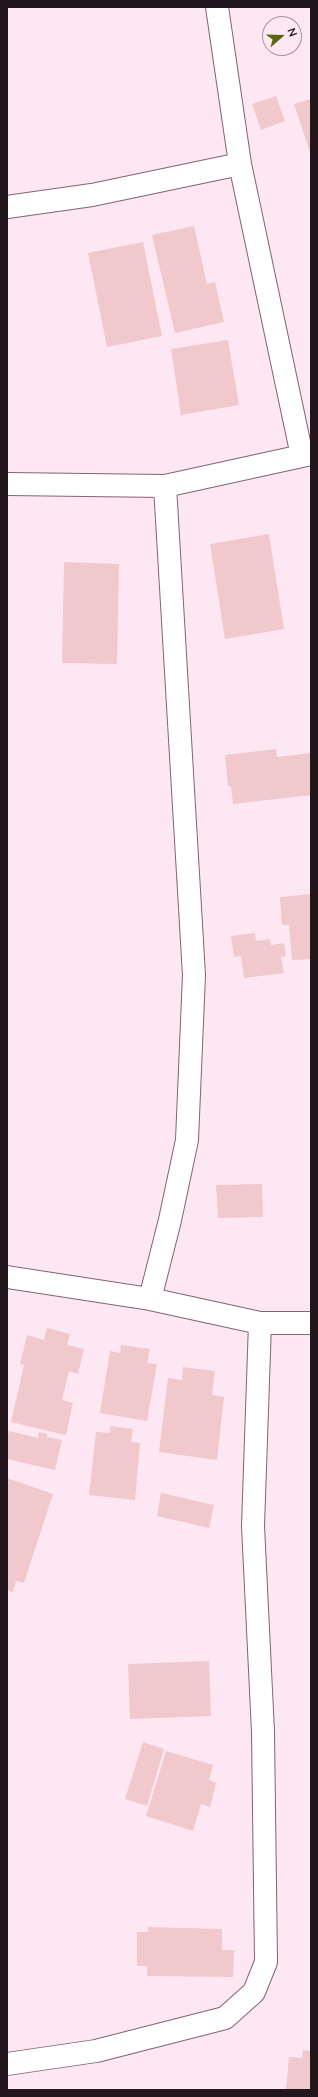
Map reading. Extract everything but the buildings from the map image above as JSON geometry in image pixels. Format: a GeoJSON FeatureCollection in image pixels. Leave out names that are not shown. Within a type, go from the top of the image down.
{"type":"FeatureCollection","features":[{"type":"Feature","properties":{"kind":"street"},"geometry":{"type":"LineString","coordinates":[[7,484],[165,486],[307,455],[240,164],[217,7]]}},
{"type":"Feature","properties":{"kind":"street"},"geometry":{"type":"LineString","coordinates":[[7,207],[92,195],[240,164]]}},
{"type":"Feature","properties":{"kind":"street"},"geometry":{"type":"LineString","coordinates":[[150,1299],[170,1220],[187,1140],[194,975],[165,486]]}},
{"type":"Feature","properties":{"kind":"street"},"geometry":{"type":"LineString","coordinates":[[7,1277],[150,1299],[260,1323],[311,1323]]}},
{"type":"Feature","properties":{"kind":"street"},"geometry":{"type":"LineString","coordinates":[[7,2064],[96,2051],[225,2018],[254,1992],[266,1962],[263,1732],[253,1526],[260,1323]]}}]}
